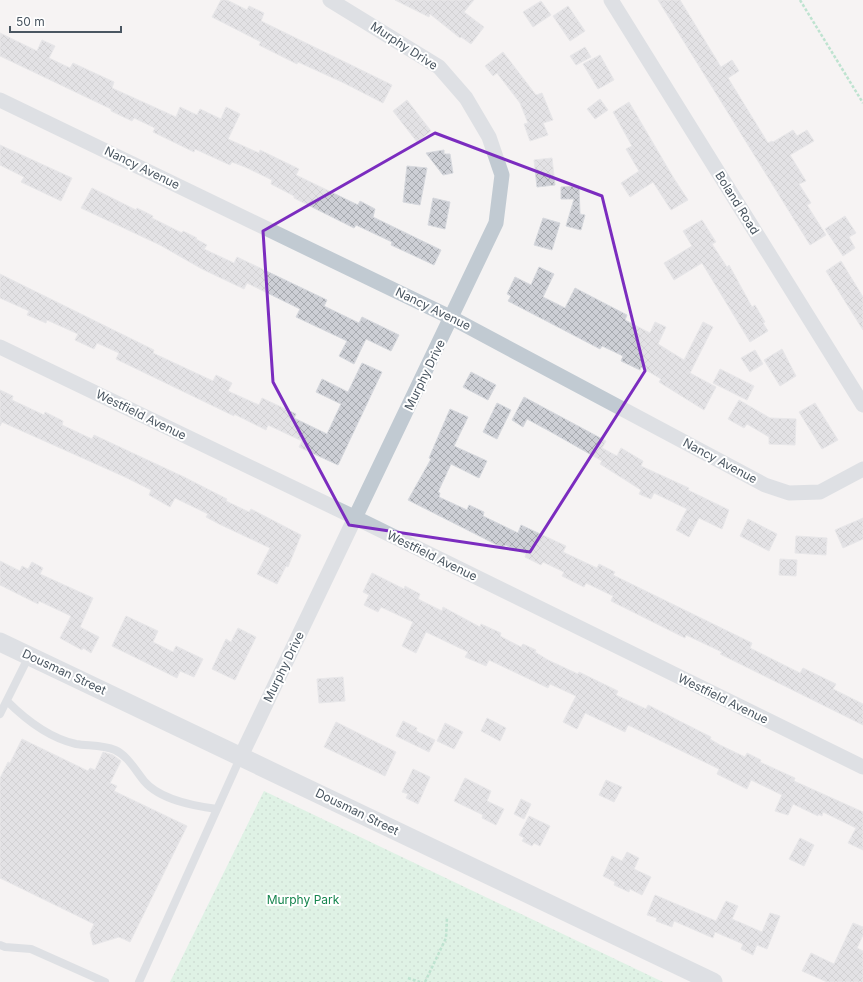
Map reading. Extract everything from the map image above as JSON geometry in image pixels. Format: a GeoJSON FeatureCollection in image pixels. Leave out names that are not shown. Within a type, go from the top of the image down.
{"type":"FeatureCollection","features":[{"type":"Feature","properties":{"kind":"street","name":"Murphy Drive"},"geometry":{"type":"LineString","coordinates":[[241,756],[452,318],[496,223],[502,175],[489,137],[466,98],[439,67],[330,0]]}},
{"type":"Feature","properties":{"kind":"street","name":"Boland Road"},"geometry":{"type":"LineString","coordinates":[[611,0],[863,405]]}},
{"type":"Feature","properties":{"kind":"street","name":"Nancy Avenue"},"geometry":{"type":"LineString","coordinates":[[0,100],[452,318],[765,485],[789,493],[820,492],[863,469]]}},
{"type":"Feature","properties":{"kind":"street","name":"Westfield Avenue"},"geometry":{"type":"LineString","coordinates":[[0,347],[356,518],[863,767]]}},
{"type":"Feature","properties":{"kind":"street","name":"Dousman Street"},"geometry":{"type":"LineString","coordinates":[[0,642],[713,982]]}},
{"type":"Feature","properties":{"kind":"lane"},"geometry":{"type":"LineString","coordinates":[[0,714],[29,656]]}},
{"type":"Feature","properties":{"kind":"lane"},"geometry":{"type":"LineString","coordinates":[[7,701],[34,725],[68,742],[115,750],[126,757],[145,782],[155,790],[187,804],[217,809]]}},
{"type":"Feature","properties":{"kind":"lane"},"geometry":{"type":"LineString","coordinates":[[139,982],[241,756]]}},
{"type":"Feature","properties":{"kind":"lane"},"geometry":{"type":"LineString","coordinates":[[0,945],[5,948],[31,949],[105,982]]}},
{"type":"Feature","properties":{"kind":"path"},"geometry":{"type":"LineString","coordinates":[[800,0],[863,103]]}},
{"type":"Feature","properties":{"kind":"path"},"geometry":{"type":"LineString","coordinates":[[425,982],[446,938],[447,918]]}},
{"type":"Feature","properties":{"kind":"path"},"geometry":{"type":"LineString","coordinates":[[408,978],[420,982]]}},
{"type":"Feature","properties":{"kind":"highlighted area"},"geometry":{"type":"Polygon","coordinates":[[[435,133],[602,196],[645,371],[530,552],[349,525],[273,382],[263,231],[435,133]]]}},
{"type":"Feature","properties":{"kind":"green space","name":"Murphy Park"},"geometry":{"type":"Polygon","coordinates":[[[264,791],[663,982],[170,982],[264,791]]]}},
{"type":"Feature","properties":{"kind":"building"},"geometry":{"type":"Polygon","coordinates":[[[221,0],[227,0],[247,10],[249,6],[264,13],[261,21],[392,85],[383,103],[344,83],[298,62],[297,64],[259,45],[261,42],[212,17],[221,0]]]}},
{"type":"Feature","properties":{"kind":"building"},"geometry":{"type":"Polygon","coordinates":[[[395,0],[474,0],[464,12],[484,27],[471,44],[461,37],[460,38],[430,14],[429,17],[395,0]]]}},
{"type":"Feature","properties":{"kind":"building"},"geometry":{"type":"Polygon","coordinates":[[[658,0],[680,0],[721,67],[732,60],[739,71],[728,78],[768,143],[773,142],[793,130],[797,136],[807,130],[814,141],[790,155],[806,181],[799,184],[811,203],[807,205],[826,235],[810,245],[658,0]]]}},
{"type":"Feature","properties":{"kind":"building"},"geometry":{"type":"Polygon","coordinates":[[[541,1],[551,15],[533,27],[523,12],[541,1]]]}},
{"type":"Feature","properties":{"kind":"building"},"geometry":{"type":"Polygon","coordinates":[[[568,6],[585,31],[570,41],[553,16],[568,6]]]}},
{"type":"Feature","properties":{"kind":"building"},"geometry":{"type":"Polygon","coordinates":[[[0,33],[37,51],[42,40],[55,46],[49,58],[70,68],[73,63],[114,82],[112,88],[176,117],[180,107],[197,115],[200,109],[221,119],[226,107],[240,114],[228,139],[259,153],[260,150],[299,169],[296,175],[358,205],[360,201],[375,209],[373,217],[441,250],[434,265],[391,245],[392,242],[356,225],[354,228],[294,198],[294,196],[271,184],[272,180],[232,162],[230,165],[195,149],[194,152],[153,132],[155,128],[134,118],[132,121],[111,111],[111,109],[0,56],[0,33]]]}},
{"type":"Feature","properties":{"kind":"building"},"geometry":{"type":"Polygon","coordinates":[[[585,47],[591,57],[576,65],[570,56],[585,47]]]}},
{"type":"Feature","properties":{"kind":"building"},"geometry":{"type":"Polygon","coordinates":[[[503,52],[536,95],[542,93],[553,120],[543,123],[548,135],[530,141],[524,124],[528,123],[520,103],[497,73],[493,76],[485,66],[503,52]]]}},
{"type":"Feature","properties":{"kind":"building"},"geometry":{"type":"Polygon","coordinates":[[[600,55],[614,80],[598,89],[583,64],[600,55]]]}},
{"type":"Feature","properties":{"kind":"building"},"geometry":{"type":"Polygon","coordinates":[[[600,99],[608,110],[595,119],[587,109],[600,99]]]}},
{"type":"Feature","properties":{"kind":"building"},"geometry":{"type":"Polygon","coordinates":[[[407,100],[431,131],[417,142],[393,111],[407,100]]]}},
{"type":"Feature","properties":{"kind":"building"},"geometry":{"type":"Polygon","coordinates":[[[629,102],[688,200],[671,210],[653,182],[630,197],[621,183],[639,171],[626,149],[632,146],[613,112],[629,102]]]}},
{"type":"Feature","properties":{"kind":"building"},"geometry":{"type":"Polygon","coordinates":[[[0,145],[72,178],[61,201],[21,182],[24,177],[0,165],[0,145]]]}},
{"type":"Feature","properties":{"kind":"building"},"geometry":{"type":"Polygon","coordinates":[[[444,150],[444,154],[450,154],[453,173],[443,175],[426,153],[444,150]]]}},
{"type":"Feature","properties":{"kind":"building"},"geometry":{"type":"Polygon","coordinates":[[[552,158],[555,185],[537,187],[534,160],[552,158]]]}},
{"type":"Feature","properties":{"kind":"building"},"geometry":{"type":"Polygon","coordinates":[[[407,166],[427,168],[420,205],[403,202],[407,166]]]}},
{"type":"Feature","properties":{"kind":"building"},"geometry":{"type":"Polygon","coordinates":[[[579,186],[580,214],[585,215],[581,230],[566,226],[574,199],[561,199],[561,187],[579,186]]]}},
{"type":"Feature","properties":{"kind":"building"},"geometry":{"type":"Polygon","coordinates":[[[92,188],[136,210],[137,208],[153,216],[152,218],[182,233],[183,231],[197,238],[196,239],[207,245],[204,249],[234,263],[237,257],[327,300],[324,306],[359,323],[362,317],[399,335],[391,351],[366,339],[354,364],[339,356],[347,341],[296,317],[300,309],[247,283],[244,289],[202,269],[160,245],[81,208],[92,188]]]}},
{"type":"Feature","properties":{"kind":"building"},"geometry":{"type":"Polygon","coordinates":[[[433,198],[450,202],[445,229],[428,225],[433,198]]]}},
{"type":"Feature","properties":{"kind":"building"},"geometry":{"type":"Polygon","coordinates":[[[845,216],[856,233],[849,237],[855,248],[843,256],[825,229],[845,216]]]}},
{"type":"Feature","properties":{"kind":"building"},"geometry":{"type":"Polygon","coordinates":[[[543,218],[560,223],[552,250],[534,245],[543,218]]]}},
{"type":"Feature","properties":{"kind":"building"},"geometry":{"type":"Polygon","coordinates":[[[702,220],[716,242],[712,244],[727,267],[729,265],[752,307],[755,305],[765,322],[763,323],[768,331],[750,342],[702,263],[674,280],[664,263],[692,246],[683,231],[702,220]]]}},
{"type":"Feature","properties":{"kind":"building"},"geometry":{"type":"Polygon","coordinates":[[[841,261],[863,297],[863,330],[826,271],[841,261]]]}},
{"type":"Feature","properties":{"kind":"building"},"geometry":{"type":"Polygon","coordinates":[[[539,267],[554,274],[543,297],[565,308],[575,288],[627,315],[625,320],[650,333],[655,322],[666,327],[658,344],[684,360],[703,322],[713,327],[690,373],[716,387],[704,410],[659,382],[661,379],[641,367],[640,370],[621,361],[623,356],[602,346],[600,349],[508,301],[511,296],[507,294],[515,277],[531,285],[539,267]]]}},
{"type":"Feature","properties":{"kind":"building"},"geometry":{"type":"Polygon","coordinates":[[[0,274],[154,350],[153,353],[213,381],[216,375],[232,383],[228,391],[259,405],[262,398],[296,414],[294,418],[327,434],[341,404],[316,392],[322,379],[348,392],[362,363],[382,372],[338,465],[299,447],[302,441],[268,425],[266,430],[234,414],[234,416],[116,359],[119,353],[97,343],[94,349],[75,340],[78,334],[47,320],[46,323],[27,315],[29,311],[0,298],[0,274]]]}},
{"type":"Feature","properties":{"kind":"building"},"geometry":{"type":"Polygon","coordinates":[[[782,349],[796,376],[780,386],[764,360],[782,349]]]}},
{"type":"Feature","properties":{"kind":"building"},"geometry":{"type":"Polygon","coordinates":[[[755,350],[763,364],[750,372],[741,358],[755,350]]]}},
{"type":"Feature","properties":{"kind":"building"},"geometry":{"type":"Polygon","coordinates":[[[720,369],[754,386],[747,400],[713,383],[720,369]]]}},
{"type":"Feature","properties":{"kind":"building"},"geometry":{"type":"Polygon","coordinates":[[[471,372],[496,385],[488,400],[463,387],[471,372]]]}},
{"type":"Feature","properties":{"kind":"building"},"geometry":{"type":"Polygon","coordinates":[[[0,390],[13,396],[12,400],[44,415],[45,412],[63,421],[62,425],[92,439],[94,435],[184,477],[227,499],[226,501],[249,512],[251,509],[301,535],[288,567],[286,566],[277,584],[257,574],[270,548],[219,524],[206,517],[208,514],[175,498],[170,507],[149,495],[151,490],[125,477],[2,422],[0,426],[0,390]]]}},
{"type":"Feature","properties":{"kind":"building"},"geometry":{"type":"Polygon","coordinates":[[[524,397],[606,441],[602,448],[617,456],[621,448],[643,461],[641,466],[689,488],[688,490],[729,510],[722,529],[699,518],[689,537],[676,530],[687,509],[654,493],[651,499],[639,494],[641,490],[600,464],[602,461],[527,419],[523,427],[512,420],[524,397]]]}},
{"type":"Feature","properties":{"kind":"building"},"geometry":{"type":"Polygon","coordinates":[[[739,400],[770,418],[796,419],[795,445],[769,444],[769,437],[747,424],[744,428],[728,419],[739,400]]]}},
{"type":"Feature","properties":{"kind":"building"},"geometry":{"type":"Polygon","coordinates":[[[497,403],[511,410],[497,439],[483,432],[497,403]]]}},
{"type":"Feature","properties":{"kind":"building"},"geometry":{"type":"Polygon","coordinates":[[[815,403],[838,440],[822,449],[799,412],[815,403]]]}},
{"type":"Feature","properties":{"kind":"building"},"geometry":{"type":"Polygon","coordinates":[[[450,409],[468,417],[454,446],[487,461],[479,478],[451,464],[438,492],[440,493],[439,497],[467,510],[469,505],[484,512],[483,516],[518,533],[521,525],[566,546],[563,552],[597,568],[599,564],[615,572],[613,575],[752,643],[750,648],[800,673],[803,668],[836,684],[833,689],[863,704],[863,725],[720,654],[722,652],[686,635],[685,638],[611,601],[613,596],[586,583],[584,587],[562,576],[564,572],[543,562],[541,565],[525,557],[526,554],[505,545],[503,548],[408,500],[431,459],[429,458],[450,409]]]}},
{"type":"Feature","properties":{"kind":"building"},"geometry":{"type":"Polygon","coordinates":[[[863,518],[863,539],[843,548],[835,530],[863,518]]]}},
{"type":"Feature","properties":{"kind":"building"},"geometry":{"type":"Polygon","coordinates":[[[748,519],[777,534],[769,551],[740,536],[748,519]]]}},
{"type":"Feature","properties":{"kind":"building"},"geometry":{"type":"Polygon","coordinates":[[[796,536],[827,538],[826,555],[795,553],[796,536]]]}},
{"type":"Feature","properties":{"kind":"building"},"geometry":{"type":"Polygon","coordinates":[[[780,559],[797,560],[796,576],[779,575],[780,559]]]}},
{"type":"Feature","properties":{"kind":"building"},"geometry":{"type":"Polygon","coordinates":[[[0,561],[20,571],[22,566],[28,569],[32,562],[43,568],[40,574],[93,598],[80,627],[99,637],[91,653],[83,648],[82,650],[60,638],[71,616],[39,601],[38,604],[0,585],[0,561]]]}},
{"type":"Feature","properties":{"kind":"building"},"geometry":{"type":"Polygon","coordinates":[[[372,573],[404,589],[405,586],[420,594],[418,599],[442,611],[443,607],[480,627],[481,624],[501,633],[500,636],[521,647],[523,644],[536,650],[535,652],[548,660],[578,674],[579,672],[618,691],[616,695],[646,709],[648,705],[711,737],[710,739],[720,745],[745,757],[747,753],[761,760],[760,762],[795,778],[794,781],[863,812],[863,850],[848,843],[856,828],[823,812],[822,816],[818,814],[818,816],[793,804],[788,815],[775,811],[782,795],[751,780],[747,789],[717,774],[719,769],[628,725],[625,732],[585,713],[577,729],[563,722],[576,696],[550,684],[548,688],[489,660],[486,666],[465,657],[468,652],[426,632],[416,653],[402,646],[413,622],[381,607],[378,612],[364,605],[369,595],[363,592],[372,573]]]}},
{"type":"Feature","properties":{"kind":"building"},"geometry":{"type":"Polygon","coordinates":[[[126,616],[158,631],[153,642],[173,652],[176,646],[203,659],[194,677],[180,671],[177,678],[112,646],[126,616]]]}},
{"type":"Feature","properties":{"kind":"building"},"geometry":{"type":"Polygon","coordinates":[[[238,628],[256,637],[235,680],[212,669],[226,639],[231,642],[238,628]]]}},
{"type":"Feature","properties":{"kind":"building"},"geometry":{"type":"Polygon","coordinates":[[[343,677],[345,701],[319,703],[317,679],[343,677]]]}},
{"type":"Feature","properties":{"kind":"building"},"geometry":{"type":"Polygon","coordinates":[[[487,718],[506,728],[500,741],[481,731],[487,718]]]}},
{"type":"Feature","properties":{"kind":"building"},"geometry":{"type":"Polygon","coordinates":[[[403,721],[417,728],[416,731],[435,740],[429,752],[396,736],[403,721]]]}},
{"type":"Feature","properties":{"kind":"building"},"geometry":{"type":"Polygon","coordinates":[[[336,722],[396,752],[385,776],[324,747],[336,722]]]}},
{"type":"Feature","properties":{"kind":"building"},"geometry":{"type":"Polygon","coordinates":[[[445,723],[463,732],[454,749],[437,741],[445,723]]]}},
{"type":"Feature","properties":{"kind":"building"},"geometry":{"type":"Polygon","coordinates":[[[22,739],[88,771],[90,768],[95,770],[103,752],[113,755],[121,761],[110,783],[117,786],[114,791],[187,826],[130,942],[119,937],[93,945],[90,933],[94,924],[0,878],[0,778],[8,762],[10,763],[22,739]]]}},
{"type":"Feature","properties":{"kind":"building"},"geometry":{"type":"Polygon","coordinates":[[[413,769],[430,777],[418,804],[406,798],[408,794],[402,792],[413,769]]]}},
{"type":"Feature","properties":{"kind":"building"},"geometry":{"type":"Polygon","coordinates":[[[465,778],[491,791],[487,801],[504,809],[496,825],[482,818],[483,815],[454,801],[465,778]]]}},
{"type":"Feature","properties":{"kind":"building"},"geometry":{"type":"Polygon","coordinates":[[[606,780],[622,787],[614,802],[599,795],[606,780]]]}},
{"type":"Feature","properties":{"kind":"building"},"geometry":{"type":"Polygon","coordinates":[[[521,799],[531,804],[524,819],[514,814],[521,799]]]}},
{"type":"Feature","properties":{"kind":"building"},"geometry":{"type":"Polygon","coordinates":[[[529,816],[550,826],[540,846],[534,843],[532,846],[522,841],[524,838],[519,835],[529,816]]]}},
{"type":"Feature","properties":{"kind":"building"},"geometry":{"type":"Polygon","coordinates":[[[800,838],[814,845],[804,866],[789,859],[800,838]]]}},
{"type":"Feature","properties":{"kind":"building"},"geometry":{"type":"Polygon","coordinates":[[[627,852],[639,858],[634,869],[651,877],[642,895],[630,889],[629,892],[614,885],[615,882],[603,876],[612,856],[622,861],[627,852]]]}},
{"type":"Feature","properties":{"kind":"building"},"geometry":{"type":"Polygon","coordinates":[[[655,895],[716,921],[726,901],[738,906],[732,919],[762,932],[770,913],[780,916],[767,949],[757,945],[758,942],[753,955],[741,949],[743,944],[715,932],[713,938],[674,921],[672,927],[656,921],[657,918],[647,915],[655,895]]]}},
{"type":"Feature","properties":{"kind":"building"},"geometry":{"type":"Polygon","coordinates":[[[853,923],[863,927],[863,935],[857,948],[863,951],[863,982],[827,982],[802,971],[811,953],[834,964],[853,923]]]}}]}
